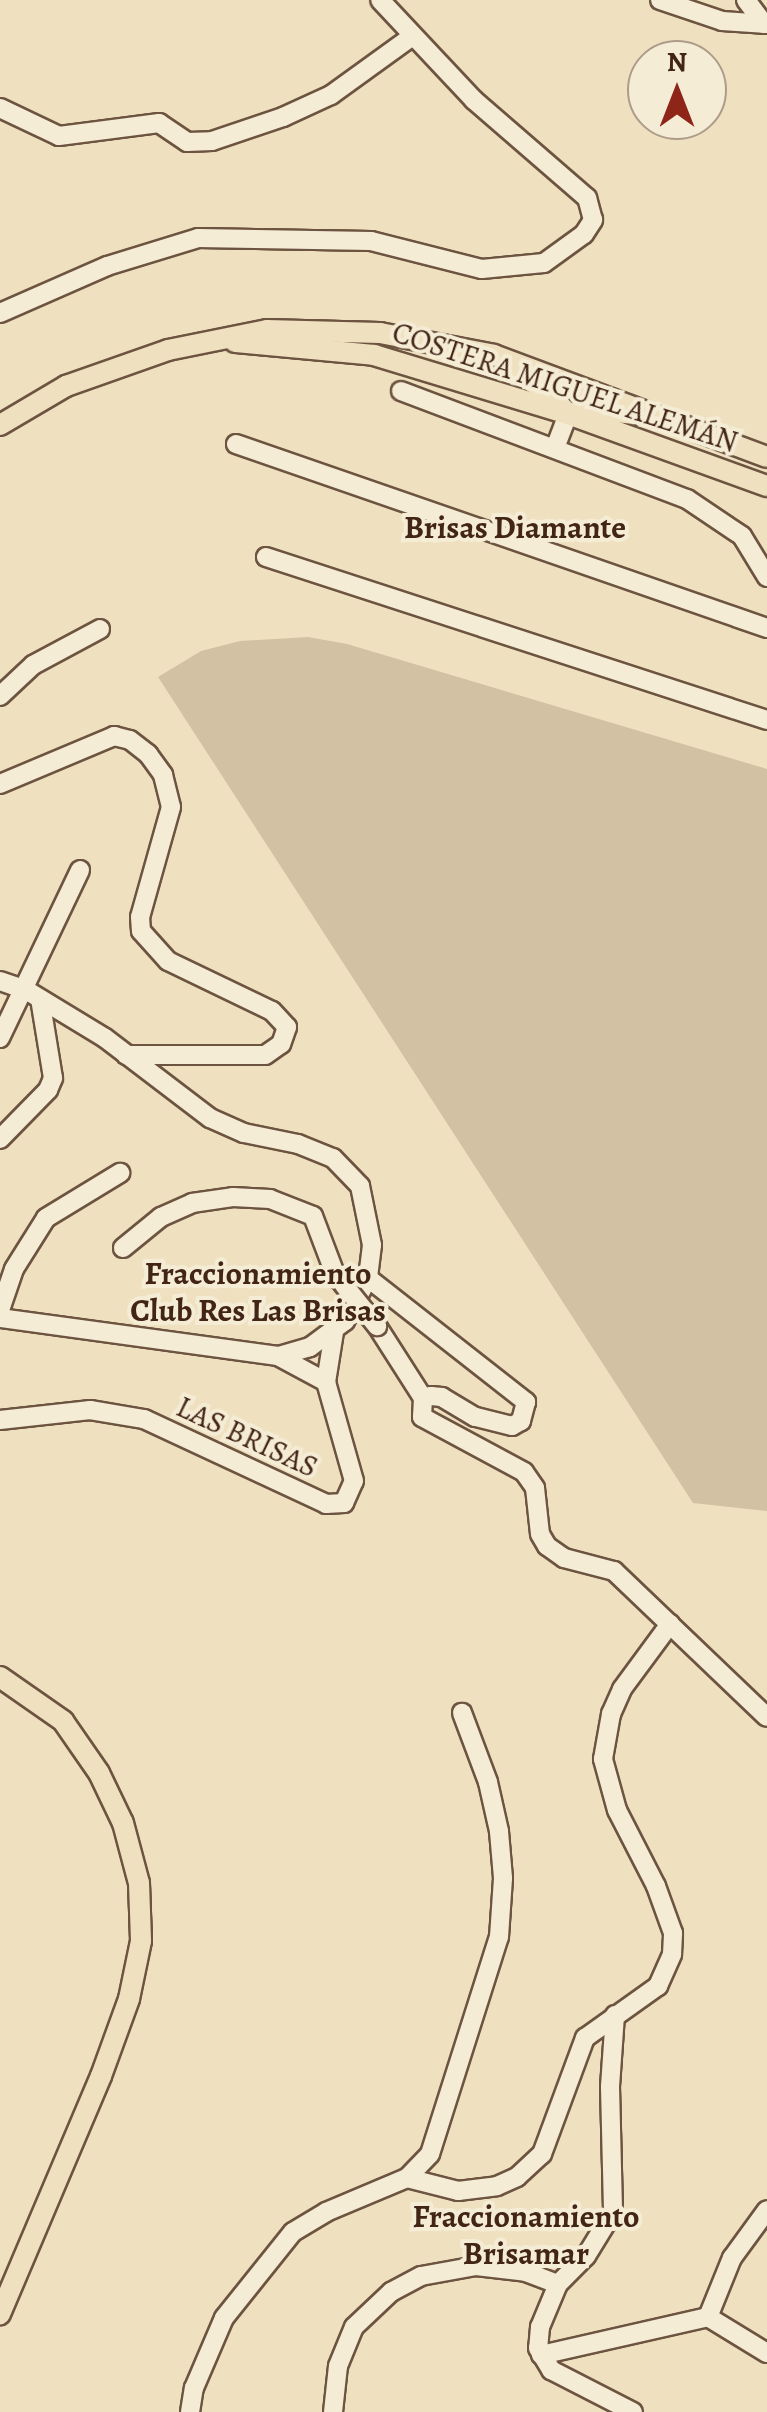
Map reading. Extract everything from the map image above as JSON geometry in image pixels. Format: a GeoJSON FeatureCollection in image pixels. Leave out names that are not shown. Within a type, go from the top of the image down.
{"type":"FeatureCollection","features":[{"type":"Feature","properties":{"kind":"main road"},"geometry":{"type":"LineString","coordinates":[[0,425],[103,370],[138,357],[267,330],[380,333],[494,354],[767,457]]}},
{"type":"Feature","properties":{"kind":"main road","name":"COSTERA MIGUEL ALEMÁN"},"geometry":{"type":"LineString","coordinates":[[223,340],[374,356],[568,414],[767,486]]}},
{"type":"Feature","properties":{"kind":"main road"},"geometry":{"type":"LineString","coordinates":[[494,354],[546,390],[568,414],[598,410],[659,417]]}},
{"type":"Feature","properties":{"kind":"main road"},"geometry":{"type":"LineString","coordinates":[[0,1677],[63,1721],[99,1773],[123,1823],[140,1884],[141,1941],[128,1998],[101,2076],[0,2314]]}},
{"type":"Feature","properties":{"kind":"street"},"geometry":{"type":"LineString","coordinates":[[0,312],[107,266],[198,238],[371,241],[482,269],[544,263],[584,234],[592,220],[587,198],[474,100],[380,0]]}},
{"type":"Feature","properties":{"kind":"street"},"geometry":{"type":"LineString","coordinates":[[660,0],[722,20],[765,24]]}},
{"type":"Feature","properties":{"kind":"street"},"geometry":{"type":"LineString","coordinates":[[746,0],[765,24]]}},
{"type":"Feature","properties":{"kind":"street"},"geometry":{"type":"LineString","coordinates":[[0,108],[59,136],[159,122],[187,142],[212,141],[283,118],[331,95],[411,37]]}},
{"type":"Feature","properties":{"kind":"street"},"geometry":{"type":"LineString","coordinates":[[401,391],[556,448],[712,513],[742,536],[767,577]]}},
{"type":"Feature","properties":{"kind":"street"},"geometry":{"type":"LineString","coordinates":[[556,448],[568,414]]}},
{"type":"Feature","properties":{"kind":"street"},"geometry":{"type":"LineString","coordinates":[[236,444],[767,628]]}},
{"type":"Feature","properties":{"kind":"street"},"geometry":{"type":"LineString","coordinates":[[266,556],[767,720]]}},
{"type":"Feature","properties":{"kind":"street"},"geometry":{"type":"LineString","coordinates":[[0,696],[33,665],[100,629]]}},
{"type":"Feature","properties":{"kind":"street"},"geometry":{"type":"LineString","coordinates":[[0,784],[114,736],[130,740],[148,754],[163,775],[171,807],[140,917],[141,932],[168,961],[272,1011],[288,1027],[281,1044],[265,1055],[126,1055]]}},
{"type":"Feature","properties":{"kind":"street"},"geometry":{"type":"LineString","coordinates":[[3,1026],[33,994],[80,870]]}},
{"type":"Feature","properties":{"kind":"street"},"geometry":{"type":"LineString","coordinates":[[0,982],[33,994],[126,1055],[210,1118],[244,1134],[298,1144],[333,1158],[352,1172],[369,1212],[368,1278],[358,1303],[334,1332],[310,1347],[278,1356]]}},
{"type":"Feature","properties":{"kind":"street"},"geometry":{"type":"LineString","coordinates":[[0,1139],[48,1090],[53,1078],[54,1060],[33,994]]}},
{"type":"Feature","properties":{"kind":"street"},"geometry":{"type":"LineString","coordinates":[[0,1310],[14,1269],[46,1218],[120,1173]]}},
{"type":"Feature","properties":{"kind":"street"},"geometry":{"type":"LineString","coordinates":[[123,1248],[161,1216],[192,1203],[233,1197],[270,1199],[313,1216],[335,1274],[378,1326],[423,1398],[422,1418],[524,1472],[535,1488],[540,1534],[546,1546],[564,1558],[614,1571],[767,1717]]}},
{"type":"Feature","properties":{"kind":"street"},"geometry":{"type":"LineString","coordinates":[[368,1278],[520,1394],[526,1411],[512,1426],[499,1426],[475,1418],[442,1397],[423,1398]]}},
{"type":"Feature","properties":{"kind":"street"},"geometry":{"type":"LineString","coordinates":[[0,1318],[278,1356],[326,1382]]}},
{"type":"Feature","properties":{"kind":"street","name":"LAS BRISAS"},"geometry":{"type":"LineString","coordinates":[[0,1420],[90,1410],[144,1419],[335,1505],[344,1503],[354,1482],[326,1382],[334,1332]]}},
{"type":"Feature","properties":{"kind":"street"},"geometry":{"type":"LineString","coordinates":[[407,2178],[458,2191],[497,2186],[532,2166],[562,2109],[585,2038],[658,1986],[672,1954],[673,1933],[606,1782],[604,1740],[622,1689],[670,1624]]}},
{"type":"Feature","properties":{"kind":"street"},"geometry":{"type":"LineString","coordinates":[[190,2412],[194,2388],[224,2318],[293,2232],[326,2212],[407,2178],[430,2154],[499,1937],[503,1878],[499,1831],[488,1782],[462,1713]]}},
{"type":"Feature","properties":{"kind":"street"},"geometry":{"type":"LineString","coordinates":[[615,2015],[610,2087],[613,2212],[586,2256],[558,2284],[540,2327],[540,2355],[565,2378],[633,2412]]}},
{"type":"Feature","properties":{"kind":"street"},"geometry":{"type":"LineString","coordinates":[[708,2317],[732,2258],[767,2210]]}},
{"type":"Feature","properties":{"kind":"street"},"geometry":{"type":"LineString","coordinates":[[333,2412],[338,2366],[354,2326],[391,2292],[421,2276],[476,2266],[526,2272],[558,2284]]}},
{"type":"Feature","properties":{"kind":"street"},"geometry":{"type":"LineString","coordinates":[[540,2355],[708,2317],[767,2353]]}},
{"type":"Feature","properties":{"kind":"shaded area"},"geometry":{"type":"Polygon","coordinates":[[[308,637],[347,644],[767,769],[767,1511],[693,1503],[158,677],[201,651],[240,641],[308,637]]]}},
{"type":"Feature","properties":{"kind":"district","name":"Brisas Diamante"},"geometry":{"type":"Point","coordinates":[515,527]}},
{"type":"Feature","properties":{"kind":"district","name":"Fraccionamiento Club Res Las Brisas"},"geometry":{"type":"Point","coordinates":[258,1292]}},
{"type":"Feature","properties":{"kind":"district","name":"Fraccionamiento Brisamar"},"geometry":{"type":"Point","coordinates":[526,2236]}}]}
